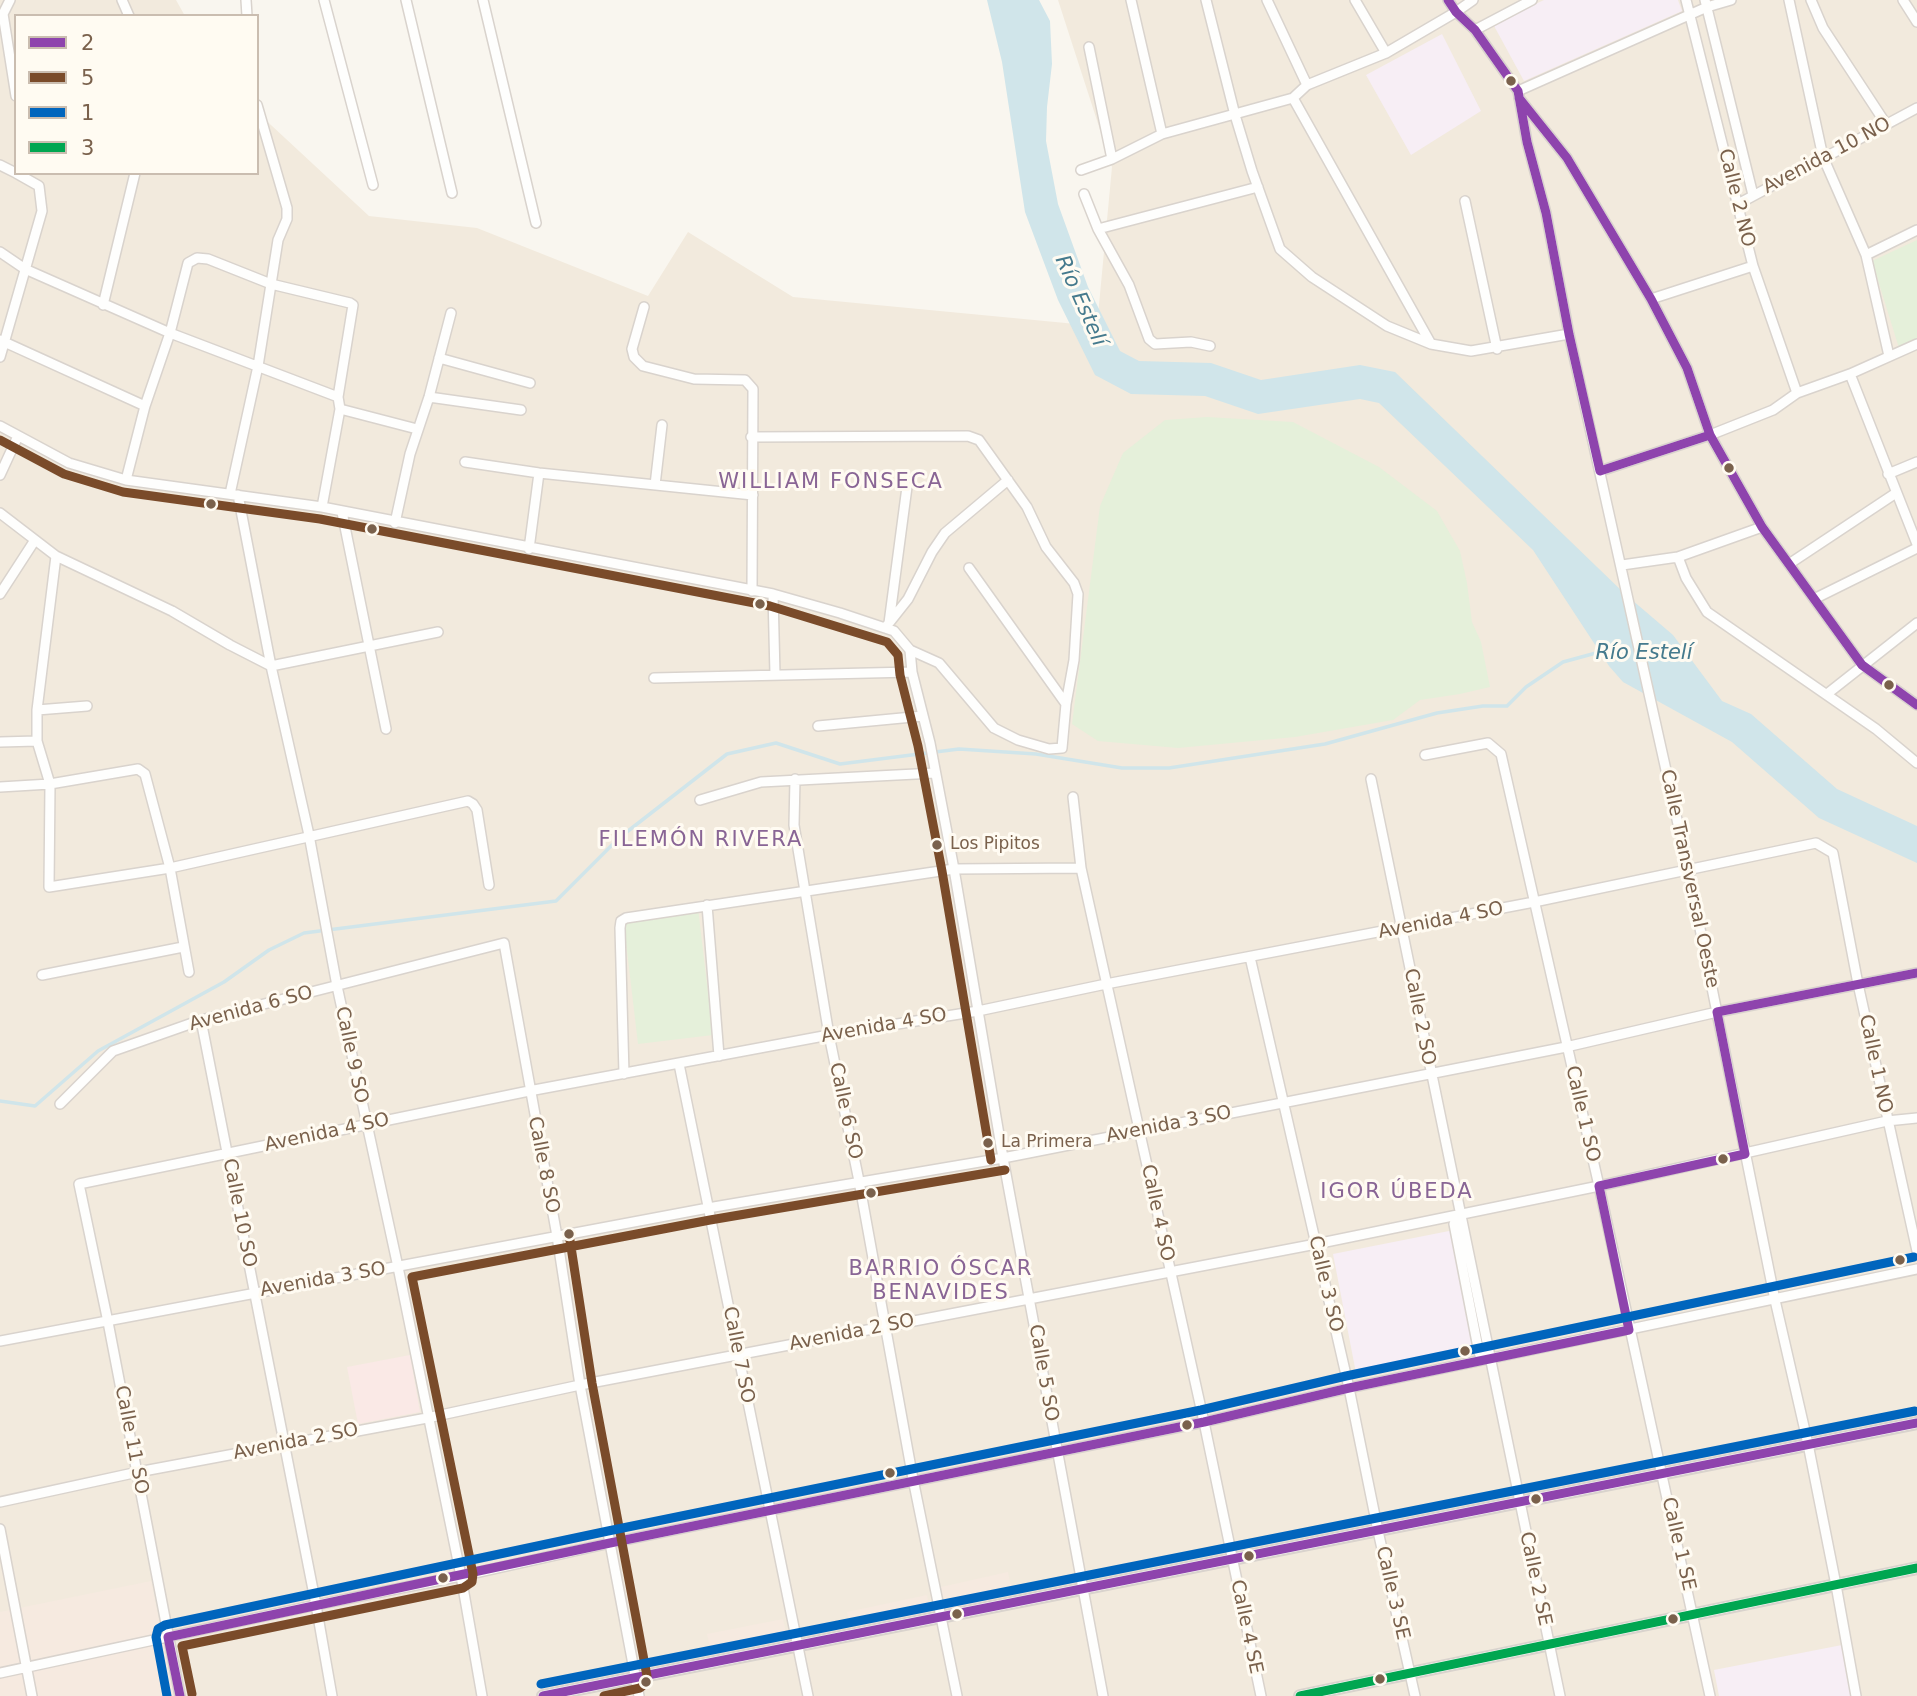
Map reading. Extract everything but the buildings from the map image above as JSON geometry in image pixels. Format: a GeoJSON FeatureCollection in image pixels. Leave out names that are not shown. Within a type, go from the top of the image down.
{"type":"FeatureCollection","features":[{"type":"Feature","properties":{"kind":"street"},"geometry":{"type":"LineString","coordinates":[[10,0],[2,17],[14,85]]}},
{"type":"Feature","properties":{"kind":"street"},"geometry":{"type":"LineString","coordinates":[[324,0],[373,185]]}},
{"type":"Feature","properties":{"kind":"street"},"geometry":{"type":"LineString","coordinates":[[406,0],[452,193]]}},
{"type":"Feature","properties":{"kind":"street"},"geometry":{"type":"LineString","coordinates":[[483,0],[536,223]]}},
{"type":"Feature","properties":{"kind":"street"},"geometry":{"type":"LineString","coordinates":[[1131,0],[1162,134]]}},
{"type":"Feature","properties":{"kind":"street"},"geometry":{"type":"LineString","coordinates":[[1206,0],[1235,115],[1280,249],[1312,277],[1387,326],[1431,344],[1471,351],[1569,334]]}},
{"type":"Feature","properties":{"kind":"street"},"geometry":{"type":"LineString","coordinates":[[1267,0],[1307,85]]}},
{"type":"Feature","properties":{"kind":"street"},"geometry":{"type":"LineString","coordinates":[[1355,0],[1386,53]]}},
{"type":"Feature","properties":{"kind":"street"},"geometry":{"type":"LineString","coordinates":[[1448,0],[1475,30],[1518,95],[1567,158],[1651,299],[1687,368],[1710,435],[1762,527],[1863,665],[1917,705]]}},
{"type":"Feature","properties":{"kind":"street"},"geometry":{"type":"LineString","coordinates":[[1082,170],[1112,159],[1162,134],[1293,98],[1307,85],[1386,53],[1472,0]]}},
{"type":"Feature","properties":{"kind":"street"},"geometry":{"type":"LineString","coordinates":[[1475,30],[1532,0]]}},
{"type":"Feature","properties":{"kind":"street","name":"Calle 2 NO"},"geometry":{"type":"LineString","coordinates":[[1686,0],[1753,266],[1797,393]]}},
{"type":"Feature","properties":{"kind":"street"},"geometry":{"type":"LineString","coordinates":[[1518,95],[1690,15],[1706,4],[1731,0]]}},
{"type":"Feature","properties":{"kind":"street"},"geometry":{"type":"LineString","coordinates":[[1789,0],[1823,157],[1866,256],[1889,356]]}},
{"type":"Feature","properties":{"kind":"street"},"geometry":{"type":"LineString","coordinates":[[1811,0],[1823,28],[1886,124]]}},
{"type":"Feature","properties":{"kind":"street"},"geometry":{"type":"LineString","coordinates":[[1903,0],[1917,22]]}},
{"type":"Feature","properties":{"kind":"street"},"geometry":{"type":"LineString","coordinates":[[1706,4],[1753,195]]}},
{"type":"Feature","properties":{"kind":"street"},"geometry":{"type":"LineString","coordinates":[[1089,47],[1112,159]]}},
{"type":"Feature","properties":{"kind":"street"},"geometry":{"type":"LineString","coordinates":[[1518,95],[1546,213],[1569,334],[1600,471],[1710,435],[1773,410],[1797,393],[1917,344]]}},
{"type":"Feature","properties":{"kind":"street"},"geometry":{"type":"LineString","coordinates":[[1293,98],[1431,344]]}},
{"type":"Feature","properties":{"kind":"street","name":"Avenida 10 NO"},"geometry":{"type":"LineString","coordinates":[[1738,204],[1917,108]]}},
{"type":"Feature","properties":{"kind":"street"},"geometry":{"type":"LineString","coordinates":[[234,495],[278,240],[288,219],[259,113]]}},
{"type":"Feature","properties":{"kind":"street"},"geometry":{"type":"LineString","coordinates":[[0,357],[2,342],[42,211],[39,186],[19,175]]}},
{"type":"Feature","properties":{"kind":"street"},"geometry":{"type":"LineString","coordinates":[[103,305],[135,175]]}},
{"type":"Feature","properties":{"kind":"street"},"geometry":{"type":"LineString","coordinates":[[1098,229],[1258,187]]}},
{"type":"Feature","properties":{"kind":"street"},"geometry":{"type":"LineString","coordinates":[[1084,194],[1098,229],[1129,285],[1152,343],[1160,345],[1191,342],[1210,346]]}},
{"type":"Feature","properties":{"kind":"street"},"geometry":{"type":"LineString","coordinates":[[1465,201],[1497,348]]}},
{"type":"Feature","properties":{"kind":"street"},"geometry":{"type":"LineString","coordinates":[[1866,256],[1917,230]]}},
{"type":"Feature","properties":{"kind":"street"},"geometry":{"type":"LineString","coordinates":[[0,252],[25,270],[170,334],[338,397]]}},
{"type":"Feature","properties":{"kind":"street"},"geometry":{"type":"LineString","coordinates":[[126,480],[145,406],[170,334],[188,264],[197,258],[208,259],[271,284],[353,305],[338,397],[340,409],[321,507]]}},
{"type":"Feature","properties":{"kind":"street"},"geometry":{"type":"LineString","coordinates":[[1651,299],[1753,266]]}},
{"type":"Feature","properties":{"kind":"street"},"geometry":{"type":"LineString","coordinates":[[644,307],[632,349],[634,357],[643,366],[694,379],[745,380],[753,390],[752,591]]}},
{"type":"Feature","properties":{"kind":"street"},"geometry":{"type":"LineString","coordinates":[[396,523],[417,429],[429,397],[451,313]]}},
{"type":"Feature","properties":{"kind":"street"},"geometry":{"type":"LineString","coordinates":[[2,342],[145,406]]}},
{"type":"Feature","properties":{"kind":"street"},"geometry":{"type":"LineString","coordinates":[[439,358],[530,383]]}},
{"type":"Feature","properties":{"kind":"street"},"geometry":{"type":"LineString","coordinates":[[1814,599],[1917,546],[1850,373]]}},
{"type":"Feature","properties":{"kind":"street"},"geometry":{"type":"LineString","coordinates":[[429,397],[521,410]]}},
{"type":"Feature","properties":{"kind":"street"},"geometry":{"type":"LineString","coordinates":[[340,409],[417,429]]}},
{"type":"Feature","properties":{"kind":"street"},"geometry":{"type":"LineString","coordinates":[[655,485],[662,425]]}},
{"type":"Feature","properties":{"kind":"street"},"geometry":{"type":"LineString","coordinates":[[0,426],[69,463],[126,480],[321,507],[528,549],[773,594],[887,626],[910,650],[939,663],[994,728],[1018,740],[1049,749],[1062,748],[1074,660],[1078,594],[1074,583],[1046,547],[1027,507],[979,440],[968,436],[751,437]]}},
{"type":"Feature","properties":{"kind":"street"},"geometry":{"type":"LineString","coordinates":[[0,475],[19,436]]}},
{"type":"Feature","properties":{"kind":"street"},"geometry":{"type":"LineString","coordinates":[[465,461],[539,473],[753,495]]}},
{"type":"Feature","properties":{"kind":"street"},"geometry":{"type":"LineString","coordinates":[[1888,474],[1917,462]]}},
{"type":"Feature","properties":{"kind":"street","name":"Calle Transversal Oeste"},"geometry":{"type":"LineString","coordinates":[[1600,471],[1688,869],[1774,1300],[1808,1444],[1856,1696]]}},
{"type":"Feature","properties":{"kind":"street"},"geometry":{"type":"LineString","coordinates":[[528,549],[539,473]]}},
{"type":"Feature","properties":{"kind":"street"},"geometry":{"type":"LineString","coordinates":[[887,626],[908,599],[945,533],[1008,480]]}},
{"type":"Feature","properties":{"kind":"street"},"geometry":{"type":"LineString","coordinates":[[887,626],[907,487]]}},
{"type":"Feature","properties":{"kind":"street"},"geometry":{"type":"LineString","coordinates":[[1789,564],[1896,493]]}},
{"type":"Feature","properties":{"kind":"street","name":"Calle 9 SO"},"geometry":{"type":"LineString","coordinates":[[234,495],[309,835],[337,986],[461,1576],[482,1696]]}},
{"type":"Feature","properties":{"kind":"street"},"geometry":{"type":"LineString","coordinates":[[342,512],[386,729]]}},
{"type":"Feature","properties":{"kind":"street"},"geometry":{"type":"LineString","coordinates":[[0,513],[56,556],[172,611],[271,666],[438,632]]}},
{"type":"Feature","properties":{"kind":"street"},"geometry":{"type":"LineString","coordinates":[[1622,567],[1678,557],[1762,527]]}},
{"type":"Feature","properties":{"kind":"street"},"geometry":{"type":"LineString","coordinates":[[0,594],[34,540]]}},
{"type":"Feature","properties":{"kind":"street"},"geometry":{"type":"LineString","coordinates":[[56,556],[37,710],[37,741],[50,784],[49,887],[170,868],[309,835],[468,802],[477,810],[489,885]]}},
{"type":"Feature","properties":{"kind":"street"},"geometry":{"type":"LineString","coordinates":[[1678,557],[1686,578],[1707,612],[1876,729],[1917,763]]}},
{"type":"Feature","properties":{"kind":"street"},"geometry":{"type":"LineString","coordinates":[[969,568],[1066,704]]}},
{"type":"Feature","properties":{"kind":"street"},"geometry":{"type":"LineString","coordinates":[[773,594],[775,675]]}},
{"type":"Feature","properties":{"kind":"street"},"geometry":{"type":"LineString","coordinates":[[1827,694],[1917,623]]}},
{"type":"Feature","properties":{"kind":"street","name":"Calle 5 SO"},"geometry":{"type":"LineString","coordinates":[[910,650],[912,672],[930,743],[954,869],[1003,1158],[1103,1696]]}},
{"type":"Feature","properties":{"kind":"street"},"geometry":{"type":"LineString","coordinates":[[654,678],[912,672]]}},
{"type":"Feature","properties":{"kind":"street"},"geometry":{"type":"LineString","coordinates":[[37,710],[87,706]]}},
{"type":"Feature","properties":{"kind":"street"},"geometry":{"type":"LineString","coordinates":[[818,726],[923,716]]}},
{"type":"Feature","properties":{"kind":"street"},"geometry":{"type":"LineString","coordinates":[[0,743],[37,741]]}},
{"type":"Feature","properties":{"kind":"street","name":"Calle 1 SO"},"geometry":{"type":"LineString","coordinates":[[1425,755],[1488,743],[1501,754],[1662,1474]]}},
{"type":"Feature","properties":{"kind":"street"},"geometry":{"type":"LineString","coordinates":[[0,787],[50,784],[138,768],[145,774],[170,868],[189,972]]}},
{"type":"Feature","properties":{"kind":"street"},"geometry":{"type":"LineString","coordinates":[[700,800],[761,782],[935,773]]}},
{"type":"Feature","properties":{"kind":"street","name":"Calle 6 SO"},"geometry":{"type":"LineString","coordinates":[[795,779],[794,825],[829,1035],[957,1696]]}},
{"type":"Feature","properties":{"kind":"street","name":"Calle 2 SO"},"geometry":{"type":"LineString","coordinates":[[1371,779],[1520,1503]]}},
{"type":"Feature","properties":{"kind":"street","name":"Calle 4 SO"},"geometry":{"type":"LineString","coordinates":[[1073,797],[1081,869],[1204,1422],[1231,1559]]}},
{"type":"Feature","properties":{"kind":"street","name":"Avenida 4 SO"},"geometry":{"type":"LineString","coordinates":[[79,1184],[529,1091],[829,1035],[978,1011],[1106,984],[1401,929],[1816,843]]}},
{"type":"Feature","properties":{"kind":"street","name":"Calle 1 NO"},"geometry":{"type":"LineString","coordinates":[[1816,843],[1833,853],[1858,985],[1917,1251]]}},
{"type":"Feature","properties":{"kind":"street"},"geometry":{"type":"LineString","coordinates":[[624,1074],[621,921],[626,918],[954,869],[1081,869]]}},
{"type":"Feature","properties":{"kind":"street"},"geometry":{"type":"LineString","coordinates":[[707,905],[719,1056]]}},
{"type":"Feature","properties":{"kind":"street","name":"Avenida 6 SO"},"geometry":{"type":"LineString","coordinates":[[61,1104],[113,1051],[201,1020],[504,943]]}},
{"type":"Feature","properties":{"kind":"street","name":"Calle 8 SO"},"geometry":{"type":"LineString","coordinates":[[504,943],[557,1236],[580,1385],[639,1696]]}},
{"type":"Feature","properties":{"kind":"street"},"geometry":{"type":"LineString","coordinates":[[42,975],[183,947]]}},
{"type":"Feature","properties":{"kind":"street","name":"Calle 3 SO"},"geometry":{"type":"LineString","coordinates":[[1250,957],[1349,1388],[1378,1531]]}},
{"type":"Feature","properties":{"kind":"street","name":"Avenida 3 SO"},"geometry":{"type":"LineString","coordinates":[[0,1341],[708,1208],[1003,1158],[1566,1047],[1717,1012],[1917,973]]}},
{"type":"Feature","properties":{"kind":"street","name":"Calle 10 SO"},"geometry":{"type":"LineString","coordinates":[[201,1020],[332,1696]]}},
{"type":"Feature","properties":{"kind":"street","name":"Calle 7 SO"},"geometry":{"type":"LineString","coordinates":[[679,1064],[808,1696]]}},
{"type":"Feature","properties":{"kind":"street","name":"Avenida 2 SO"},"geometry":{"type":"LineString","coordinates":[[0,1502],[138,1472],[427,1418],[580,1385],[1316,1244],[1599,1186],[1887,1121],[1917,1118]]}},
{"type":"Feature","properties":{"kind":"street","name":"Calle 11 SO"},"geometry":{"type":"LineString","coordinates":[[79,1184],[138,1472],[180,1696]]}},
{"type":"Feature","properties":{"kind":"street"},"geometry":{"type":"LineString","coordinates":[[0,1673],[913,1479],[1204,1422],[1349,1388],[1917,1269]]}},
{"type":"Feature","properties":{"kind":"street"},"geometry":{"type":"LineString","coordinates":[[543,1696],[1917,1423]]}},
{"type":"Feature","properties":{"kind":"street","name":"Calle 1 SE"},"geometry":{"type":"LineString","coordinates":[[1662,1474],[1710,1696]]}},
{"type":"Feature","properties":{"kind":"street","name":"Calle 2 SE"},"geometry":{"type":"LineString","coordinates":[[1520,1503],[1560,1696]]}},
{"type":"Feature","properties":{"kind":"street"},"geometry":{"type":"LineString","coordinates":[[0,1529],[32,1696]]}},
{"type":"Feature","properties":{"kind":"street","name":"Calle 3 SE"},"geometry":{"type":"LineString","coordinates":[[1378,1531],[1415,1696]]}},
{"type":"Feature","properties":{"kind":"street","name":"Calle 4 SE"},"geometry":{"type":"LineString","coordinates":[[1231,1559],[1261,1696]]}},
{"type":"Feature","properties":{"kind":"street"},"geometry":{"type":"LineString","coordinates":[[1300,1696],[1917,1568]]}},
{"type":"Feature","properties":{"kind":"shaded area"},"geometry":{"type":"Polygon","coordinates":[[[0,0],[176,0],[184,14],[14,14],[14,175],[259,175],[259,114],[369,216],[477,228],[648,296],[688,232],[793,297],[1097,326],[1112,167],[1058,0],[1917,0],[1917,1696],[0,1696],[0,0]]]}},
{"type":"Feature","properties":{"kind":"shaded area"},"geometry":{"type":"Polygon","coordinates":[[[1544,0],[1678,0],[1682,11],[1524,81],[1493,24],[1544,0]]]}},
{"type":"Feature","properties":{"kind":"shaded area"},"geometry":{"type":"Polygon","coordinates":[[[1442,34],[1481,111],[1411,155],[1366,75],[1442,34]]]}},
{"type":"Feature","properties":{"kind":"shaded area"},"geometry":{"type":"Polygon","coordinates":[[[1454,1230],[1478,1349],[1356,1373],[1333,1254],[1454,1230]]]}},
{"type":"Feature","properties":{"kind":"shaded area"},"geometry":{"type":"Polygon","coordinates":[[[410,1355],[420,1412],[358,1424],[347,1367],[410,1355]]]}},
{"type":"Feature","properties":{"kind":"shaded area"},"geometry":{"type":"Polygon","coordinates":[[[1008,1572],[1013,1595],[946,1610],[941,1587],[1008,1572]]]}},
{"type":"Feature","properties":{"kind":"shaded area"},"geometry":{"type":"Polygon","coordinates":[[[151,1581],[174,1696],[0,1696],[0,1612],[151,1581]]]}},
{"type":"Feature","properties":{"kind":"shaded area"},"geometry":{"type":"Polygon","coordinates":[[[927,1595],[930,1612],[851,1629],[847,1612],[927,1595]]]}},
{"type":"Feature","properties":{"kind":"shaded area"},"geometry":{"type":"Polygon","coordinates":[[[783,1619],[788,1641],[712,1656],[707,1634],[783,1619]]]}},
{"type":"Feature","properties":{"kind":"shaded area"},"geometry":{"type":"Polygon","coordinates":[[[1842,1645],[1852,1696],[1719,1696],[1714,1670],[1842,1645]]]}},
{"type":"Feature","properties":{"kind":"green space"},"geometry":{"type":"Polygon","coordinates":[[[1917,240],[1917,339],[1899,348],[1872,261],[1917,240]]]}},
{"type":"Feature","properties":{"kind":"green space"},"geometry":{"type":"Polygon","coordinates":[[[1207,417],[1293,422],[1379,467],[1437,511],[1460,551],[1472,622],[1481,642],[1490,687],[1420,700],[1393,720],[1295,737],[1178,748],[1098,741],[1072,724],[1100,506],[1123,453],[1165,420],[1207,417]]]}},
{"type":"Feature","properties":{"kind":"green space"},"geometry":{"type":"Polygon","coordinates":[[[698,908],[713,1035],[638,1044],[623,917],[698,908]]]}},
{"type":"Feature","properties":{"kind":"water","name":"Río Estelí"},"geometry":{"type":"Polygon","coordinates":[[[987,0],[1039,0],[1050,21],[1052,64],[1046,141],[1058,204],[1088,287],[1120,351],[1139,361],[1211,363],[1261,380],[1360,365],[1395,372],[1625,594],[1673,635],[1722,701],[1751,714],[1837,789],[1917,826],[1917,863],[1819,818],[1732,742],[1623,682],[1609,666],[1533,550],[1379,403],[1360,399],[1258,414],[1205,396],[1131,394],[1095,375],[1058,300],[1025,212],[1002,62],[987,0]]]}},
{"type":"Feature","properties":{"kind":"waterway"},"geometry":{"type":"LineString","coordinates":[[0,1101],[35,1106],[98,1051],[224,982],[269,950],[304,933],[556,901],[619,838],[727,754],[776,743],[840,764],[959,749],[1036,754],[1122,768],[1169,768],[1325,744],[1437,713],[1483,706],[1507,706],[1526,687],[1563,662],[1596,653],[1604,654]]}},
{"type":"Feature","properties":{"kind":"transit line","name":"2"},"geometry":{"type":"LineString","coordinates":[[1448,0],[1475,30],[1518,91],[1600,471],[1710,435]]}},
{"type":"Feature","properties":{"kind":"transit line","name":"2"},"geometry":{"type":"LineString","coordinates":[[1519,98],[1567,158],[1651,299],[1687,368],[1710,435],[1762,527],[1862,665],[1917,705]]}},
{"type":"Feature","properties":{"kind":"transit line","name":"5"},"geometry":{"type":"LineString","coordinates":[[0,440],[64,474],[123,492],[320,519],[770,606],[887,642],[898,655],[900,675],[918,746],[991,1160]]}},
{"type":"Feature","properties":{"kind":"transit line","name":"2"},"geometry":{"type":"LineString","coordinates":[[180,1696],[168,1637],[610,1543],[1204,1422],[1349,1388],[1629,1330],[1599,1186],[1745,1154],[1717,1012],[1917,973]]}},
{"type":"Feature","properties":{"kind":"transit line","name":"5"},"geometry":{"type":"LineString","coordinates":[[192,1694],[182,1646],[463,1588],[472,1582],[473,1574],[412,1277],[710,1220],[1005,1170]]}},
{"type":"Feature","properties":{"kind":"transit line","name":"5"},"geometry":{"type":"LineString","coordinates":[[569,1234],[592,1383],[647,1676],[645,1684],[640,1688],[604,1696]]}},
{"type":"Feature","properties":{"kind":"transit line","name":"1"},"geometry":{"type":"LineString","coordinates":[[167,1696],[156,1637],[158,1629],[165,1625],[1201,1410],[1346,1376],[1914,1257]]}},
{"type":"Feature","properties":{"kind":"transit line","name":"1"},"geometry":{"type":"LineString","coordinates":[[541,1684],[1915,1411]]}},
{"type":"Feature","properties":{"kind":"transit line","name":"2"},"geometry":{"type":"LineString","coordinates":[[543,1696],[1917,1423]]}},
{"type":"Feature","properties":{"kind":"transit line","name":"3"},"geometry":{"type":"LineString","coordinates":[[1300,1696],[1917,1568]]}},
{"type":"Feature","properties":{"kind":"place","name":"Los Pipitos"},"geometry":{"type":"Point","coordinates":[937,845]}},
{"type":"Feature","properties":{"kind":"place","name":"La Primera"},"geometry":{"type":"Point","coordinates":[988,1143]}},
{"type":"Feature","properties":{"kind":"district","name":"WILLIAM FONSECA"},"geometry":{"type":"Point","coordinates":[831,483]}},
{"type":"Feature","properties":{"kind":"district","name":"FILEMÓN RIVERA"},"geometry":{"type":"Point","coordinates":[701,841]}},
{"type":"Feature","properties":{"kind":"district","name":"IGOR ÚBEDA"},"geometry":{"type":"Point","coordinates":[1397,1193]}},
{"type":"Feature","properties":{"kind":"district","name":"BARRIO ÓSCAR BENAVIDES"},"geometry":{"type":"Point","coordinates":[941,1282]}}]}
